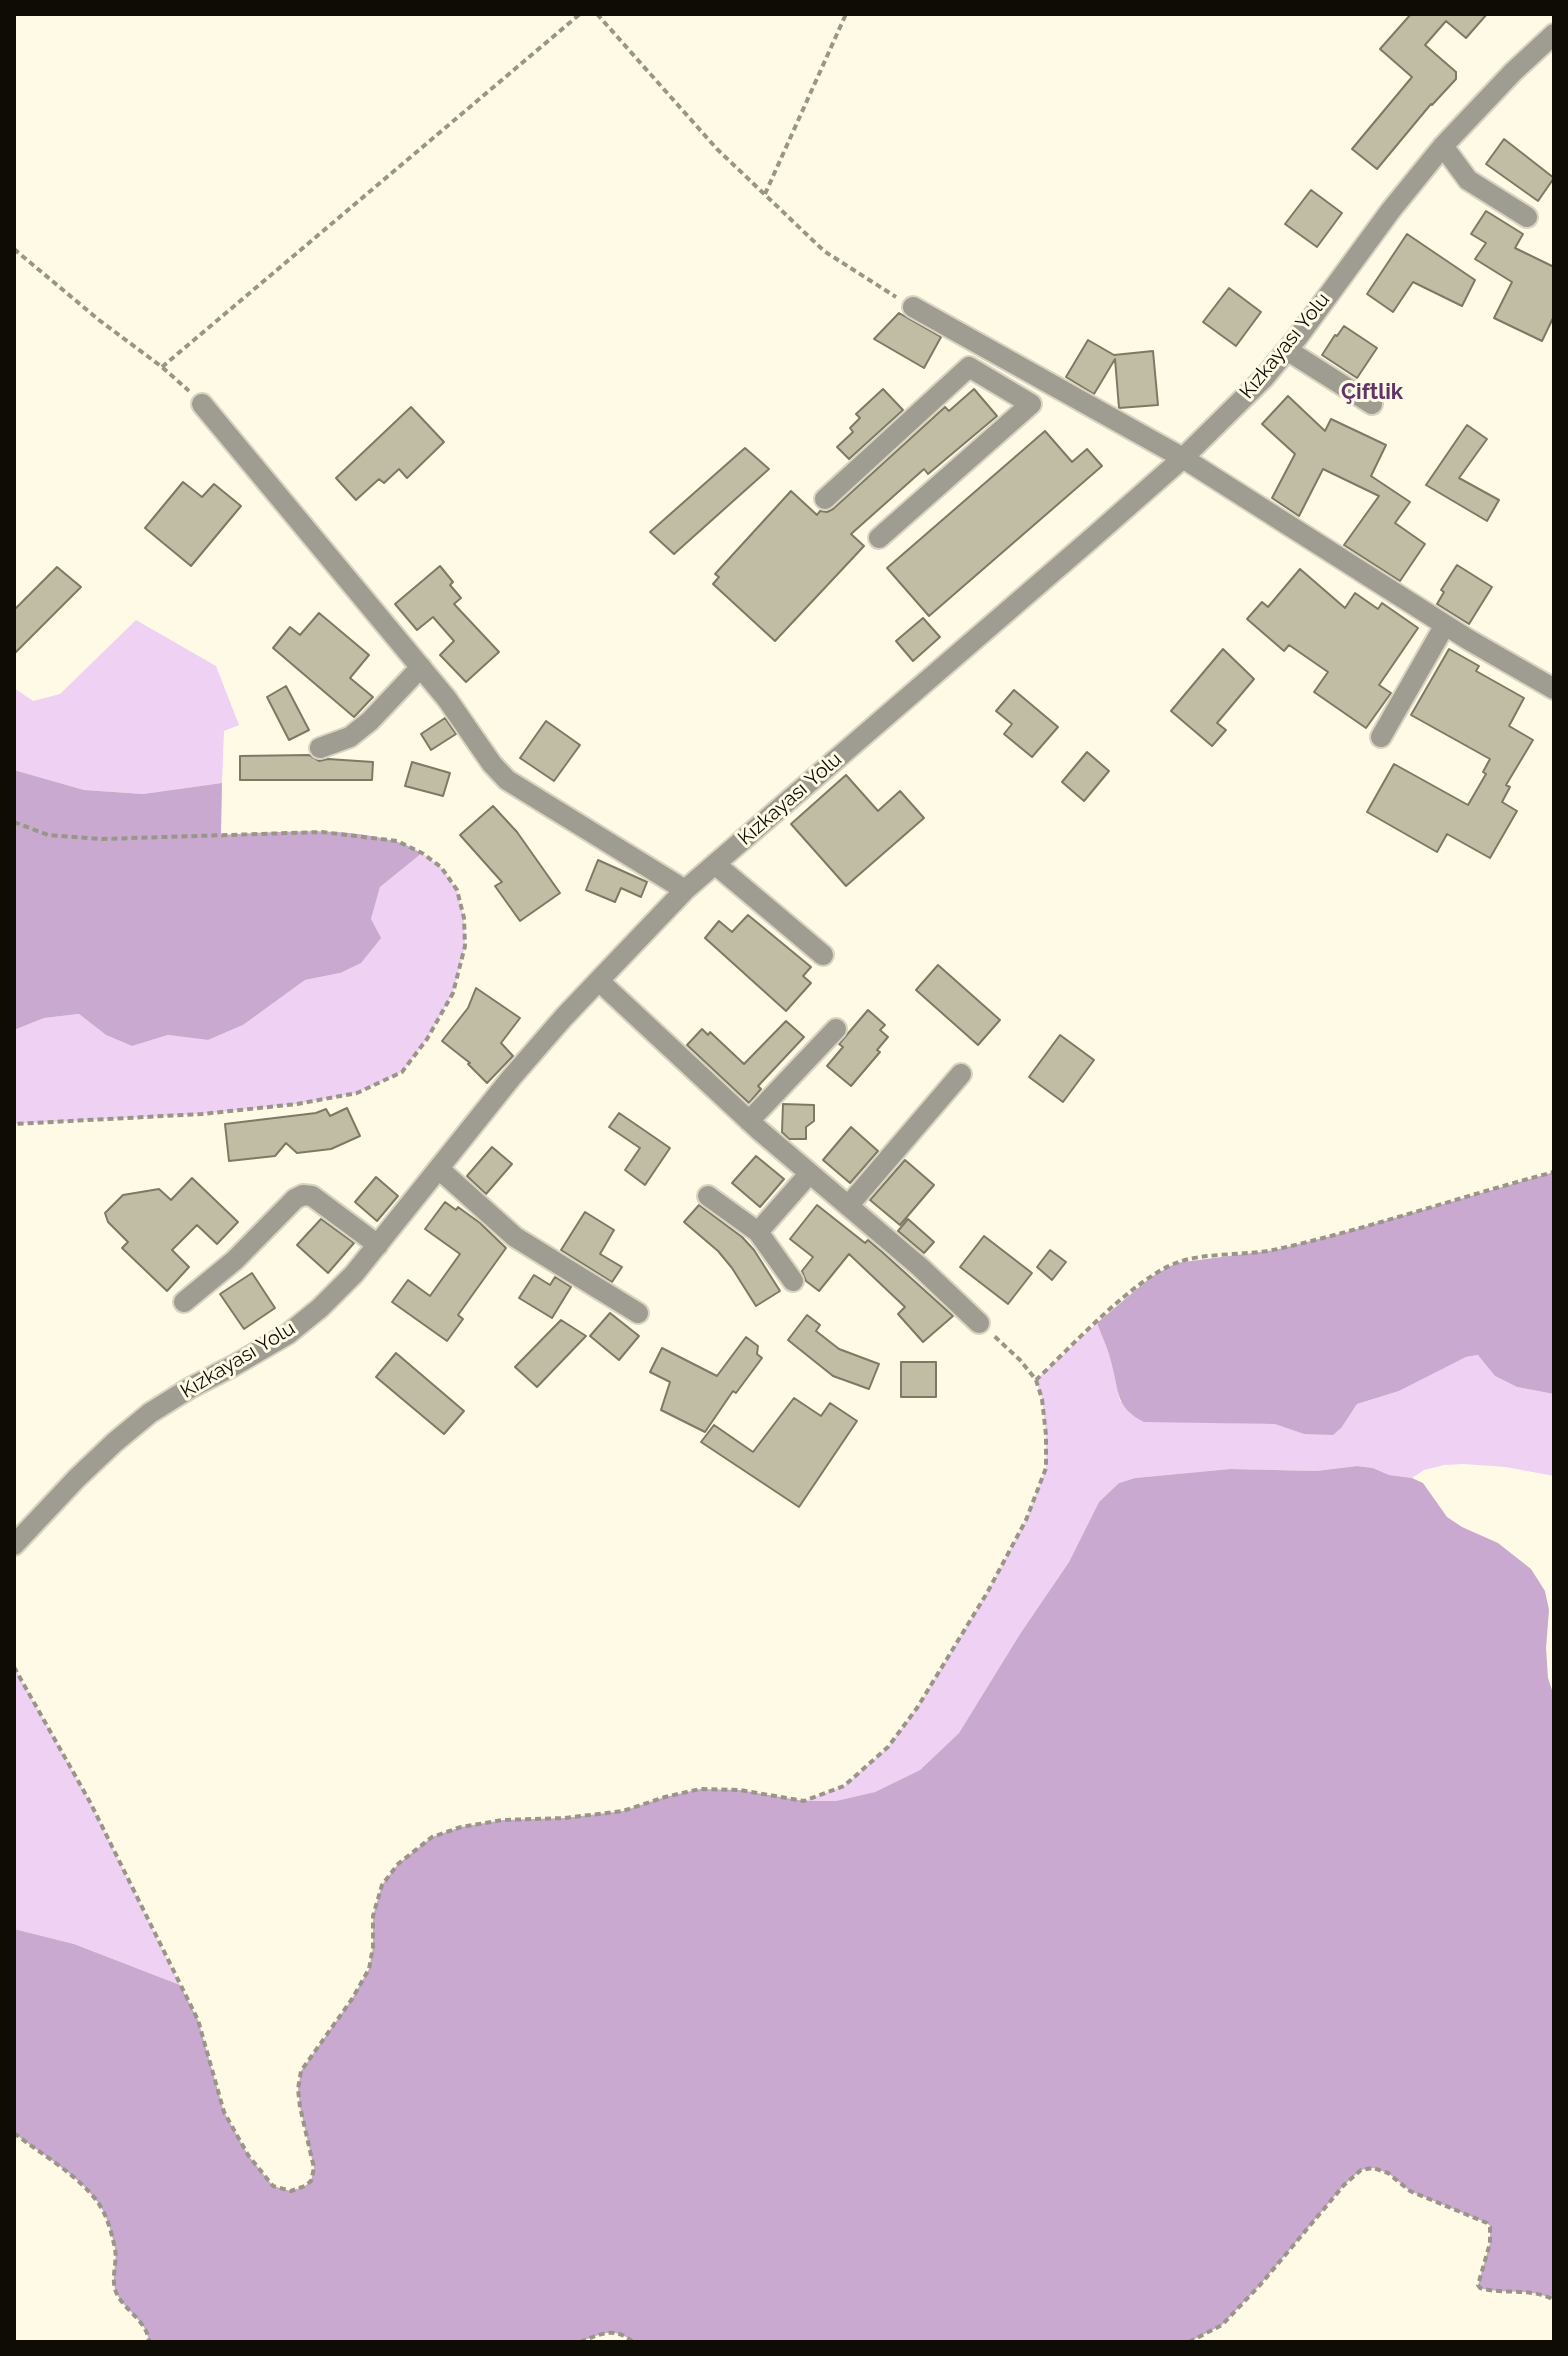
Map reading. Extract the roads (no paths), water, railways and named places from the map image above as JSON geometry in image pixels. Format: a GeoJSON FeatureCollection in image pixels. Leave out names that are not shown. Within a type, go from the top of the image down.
{"type":"FeatureCollection","features":[{"type":"Feature","properties":{"kind":"street","name":"Kızkayası Yolu"},"geometry":{"type":"LineString","coordinates":[[14,1545],[77,1478],[150,1413],[288,1334],[320,1308],[378,1245],[564,1017],[685,890],[1183,458],[1264,378],[1443,146],[1554,34]]}},
{"type":"Feature","properties":{"kind":"street"},"geometry":{"type":"LineString","coordinates":[[1443,146],[1468,180],[1527,217]]}},
{"type":"Feature","properties":{"kind":"street"},"geometry":{"type":"LineString","coordinates":[[913,307],[1183,458],[1445,625],[1554,689]]}},
{"type":"Feature","properties":{"kind":"street"},"geometry":{"type":"LineString","coordinates":[[825,499],[969,367],[970,339]]}},
{"type":"Feature","properties":{"kind":"street"},"geometry":{"type":"LineString","coordinates":[[1287,350],[1372,404]]}},
{"type":"Feature","properties":{"kind":"street"},"geometry":{"type":"LineString","coordinates":[[879,538],[1031,404],[969,367]]}},
{"type":"Feature","properties":{"kind":"street"},"geometry":{"type":"LineString","coordinates":[[202,404],[447,699],[492,764],[507,780],[685,890]]}},
{"type":"Feature","properties":{"kind":"street"},"geometry":{"type":"LineString","coordinates":[[1381,737],[1445,625]]}},
{"type":"Feature","properties":{"kind":"street"},"geometry":{"type":"LineString","coordinates":[[320,748],[350,737],[370,721],[421,667]]}},
{"type":"Feature","properties":{"kind":"street"},"geometry":{"type":"LineString","coordinates":[[715,864],[823,955]]}},
{"type":"Feature","properties":{"kind":"street"},"geometry":{"type":"LineString","coordinates":[[599,981],[749,1121],[920,1267],[979,1323]]}},
{"type":"Feature","properties":{"kind":"street"},"geometry":{"type":"LineString","coordinates":[[749,1121],[836,1029]]}},
{"type":"Feature","properties":{"kind":"street"},"geometry":{"type":"LineString","coordinates":[[848,1206],[961,1074]]}},
{"type":"Feature","properties":{"kind":"street"},"geometry":{"type":"LineString","coordinates":[[439,1169],[515,1237],[638,1313]]}},
{"type":"Feature","properties":{"kind":"street"},"geometry":{"type":"LineString","coordinates":[[758,1232],[809,1174]]}},
{"type":"Feature","properties":{"kind":"street"},"geometry":{"type":"LineString","coordinates":[[184,1302],[235,1260],[295,1199],[303,1195],[312,1196],[378,1245]]}},
{"type":"Feature","properties":{"kind":"street"},"geometry":{"type":"LineString","coordinates":[[708,1196],[758,1232],[793,1281]]}},
{"type":"Feature","properties":{"kind":"district","name":"Çiftlik"},"geometry":{"type":"Point","coordinates":[1372,392]}}]}
